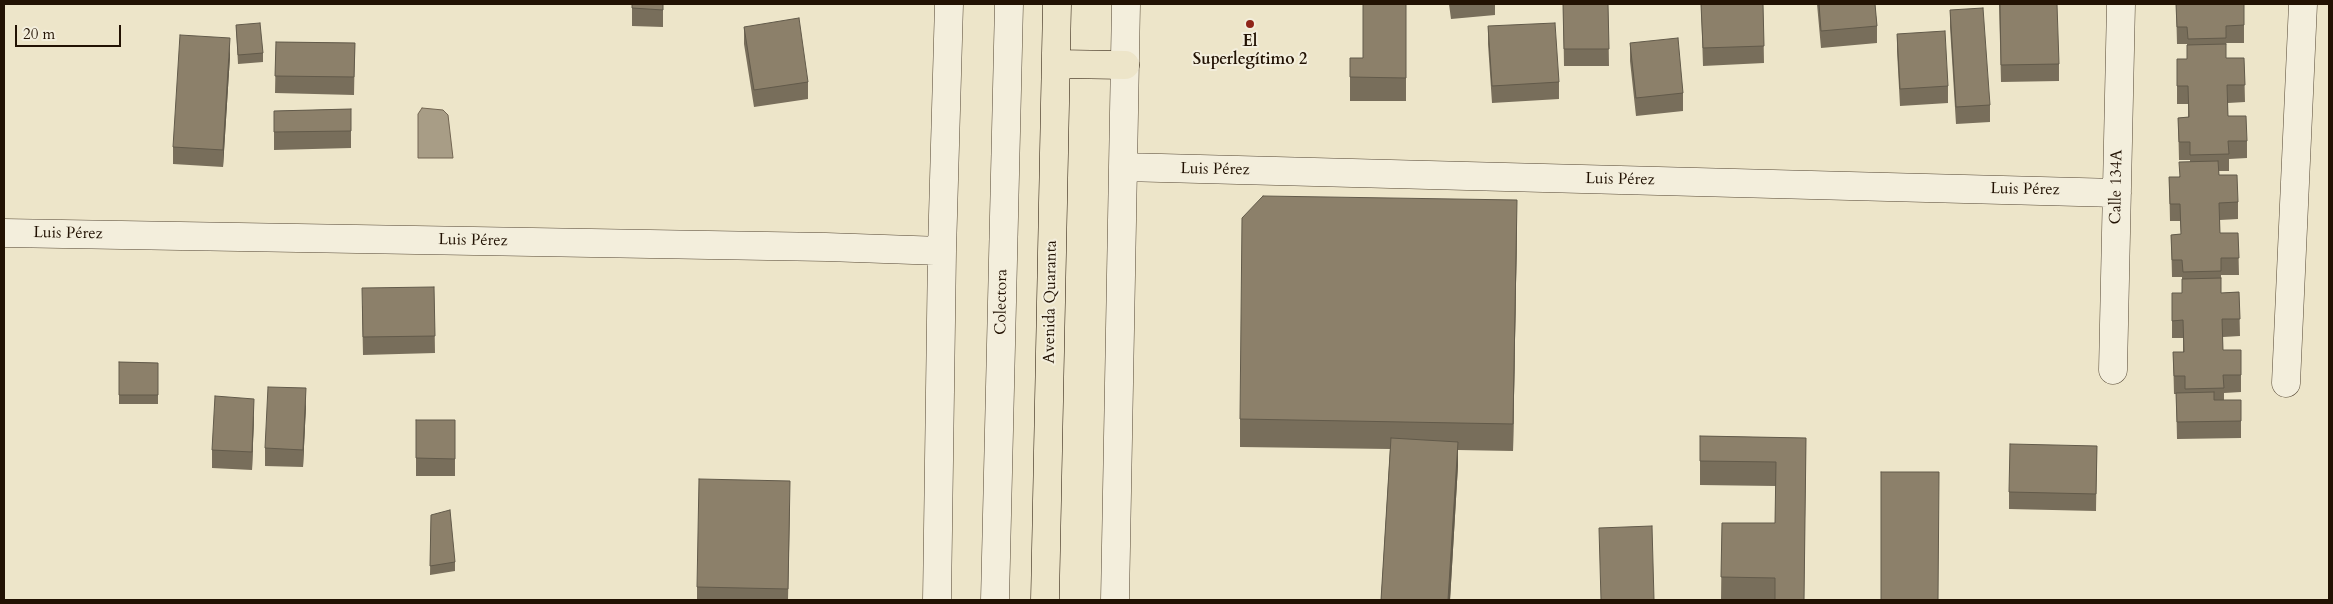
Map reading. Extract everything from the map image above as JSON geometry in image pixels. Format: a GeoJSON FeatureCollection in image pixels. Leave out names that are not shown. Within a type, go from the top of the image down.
{"type":"FeatureCollection","features":[{"type":"Feature","properties":{"kind":"highway","name":"Avenida Quaranta"},"geometry":{"type":"LineString","coordinates":[[1045,600],[1057,4]]}},
{"type":"Feature","properties":{"kind":"highway"},"geometry":{"type":"LineString","coordinates":[[1056,64],[1125,66]]}},
{"type":"Feature","properties":{"kind":"street"},"geometry":{"type":"LineString","coordinates":[[937,600],[942,252],[949,4]]}},
{"type":"Feature","properties":{"kind":"street","name":"Colectora"},"geometry":{"type":"LineString","coordinates":[[995,600],[1009,4]]}},
{"type":"Feature","properties":{"kind":"street"},"geometry":{"type":"LineString","coordinates":[[1115,600],[1126,4]]}},
{"type":"Feature","properties":{"kind":"street","name":"Calle 134A"},"geometry":{"type":"LineString","coordinates":[[2113,370],[2121,4]]}},
{"type":"Feature","properties":{"kind":"street"},"geometry":{"type":"LineString","coordinates":[[2286,383],[2303,4]]}},
{"type":"Feature","properties":{"kind":"street","name":"Luis Pérez"},"geometry":{"type":"LineString","coordinates":[[1123,167],[2117,193]]}},
{"type":"Feature","properties":{"kind":"street","name":"Luis Pérez"},"geometry":{"type":"LineString","coordinates":[[4,233],[826,247],[942,252]]}},
{"type":"Feature","properties":{"kind":"shaded area"},"geometry":{"type":"Polygon","coordinates":[[[422,108],[443,110],[448,115],[453,158],[418,158],[418,114],[422,108]]]}},
{"type":"Feature","properties":{"kind":"building"},"geometry":{"type":"Polygon","coordinates":[[[632,4],[663,4],[663,10],[632,8],[632,4]]]}},
{"type":"Feature","properties":{"kind":"building"},"geometry":{"type":"Polygon","coordinates":[[[1363,4],[1406,4],[1406,78],[1350,77],[1350,58],[1363,58],[1363,4]]]}},
{"type":"Feature","properties":{"kind":"building"},"geometry":{"type":"Polygon","coordinates":[[[1563,4],[1608,4],[1609,49],[1564,49],[1563,4]]]}},
{"type":"Feature","properties":{"kind":"building"},"geometry":{"type":"Polygon","coordinates":[[[1701,4],[1763,4],[1764,46],[1703,48],[1701,4]]]}},
{"type":"Feature","properties":{"kind":"building"},"geometry":{"type":"Polygon","coordinates":[[[1819,4],[1875,4],[1877,26],[1821,31],[1819,4]]]}},
{"type":"Feature","properties":{"kind":"building"},"geometry":{"type":"Polygon","coordinates":[[[2000,4],[2057,4],[2059,64],[2001,65],[2000,4]]]}},
{"type":"Feature","properties":{"kind":"building"},"geometry":{"type":"Polygon","coordinates":[[[2176,4],[2244,4],[2244,25],[2226,26],[2226,38],[2188,39],[2187,27],[2177,27],[2176,4]]]}},
{"type":"Feature","properties":{"kind":"building"},"geometry":{"type":"Polygon","coordinates":[[[1983,8],[1990,105],[1956,107],[1950,10],[1983,8]]]}},
{"type":"Feature","properties":{"kind":"building"},"geometry":{"type":"Polygon","coordinates":[[[799,18],[808,82],[754,90],[744,27],[799,18]]]}},
{"type":"Feature","properties":{"kind":"building"},"geometry":{"type":"Polygon","coordinates":[[[260,23],[263,53],[238,55],[236,25],[260,23]]]}},
{"type":"Feature","properties":{"kind":"building"},"geometry":{"type":"Polygon","coordinates":[[[1555,23],[1559,82],[1492,86],[1488,26],[1555,23]]]}},
{"type":"Feature","properties":{"kind":"building"},"geometry":{"type":"Polygon","coordinates":[[[1945,31],[1948,86],[1900,89],[1897,34],[1945,31]]]}},
{"type":"Feature","properties":{"kind":"building"},"geometry":{"type":"Polygon","coordinates":[[[180,35],[230,38],[223,150],[173,147],[180,35]]]}},
{"type":"Feature","properties":{"kind":"building"},"geometry":{"type":"Polygon","coordinates":[[[1678,38],[1683,93],[1636,98],[1630,43],[1678,38]]]}},
{"type":"Feature","properties":{"kind":"building"},"geometry":{"type":"Polygon","coordinates":[[[276,42],[355,43],[354,77],[275,76],[276,42]]]}},
{"type":"Feature","properties":{"kind":"building"},"geometry":{"type":"Polygon","coordinates":[[[2226,44],[2226,58],[2244,58],[2245,85],[2227,85],[2228,116],[2246,116],[2247,141],[2228,141],[2229,154],[2190,155],[2190,142],[2179,142],[2178,118],[2189,117],[2188,86],[2177,86],[2177,59],[2187,59],[2187,45],[2226,44]]]}},
{"type":"Feature","properties":{"kind":"building"},"geometry":{"type":"Polygon","coordinates":[[[351,109],[351,131],[274,132],[274,111],[351,109]]]}},
{"type":"Feature","properties":{"kind":"building"},"geometry":{"type":"Polygon","coordinates":[[[2218,161],[2219,175],[2237,175],[2238,202],[2219,203],[2220,233],[2238,233],[2239,258],[2221,258],[2221,271],[2183,272],[2182,260],[2172,260],[2171,235],[2181,234],[2180,204],[2170,204],[2169,177],[2180,177],[2179,162],[2218,161]]]}},
{"type":"Feature","properties":{"kind":"building"},"geometry":{"type":"Polygon","coordinates":[[[1263,196],[1517,200],[1513,424],[1240,419],[1242,218],[1263,196]]]}},
{"type":"Feature","properties":{"kind":"building"},"geometry":{"type":"Polygon","coordinates":[[[2221,278],[2221,293],[2239,292],[2240,319],[2222,319],[2223,350],[2241,350],[2241,375],[2223,375],[2224,388],[2185,389],[2185,376],[2174,376],[2173,352],[2184,352],[2183,320],[2172,321],[2172,293],[2182,293],[2182,279],[2221,278]]]}},
{"type":"Feature","properties":{"kind":"building"},"geometry":{"type":"Polygon","coordinates":[[[434,287],[435,336],[363,337],[362,288],[434,287]]]}},
{"type":"Feature","properties":{"kind":"building"},"geometry":{"type":"Polygon","coordinates":[[[119,362],[158,363],[158,395],[119,395],[119,362]]]}},
{"type":"Feature","properties":{"kind":"building"},"geometry":{"type":"Polygon","coordinates":[[[268,387],[306,388],[303,450],[265,448],[268,387]]]}},
{"type":"Feature","properties":{"kind":"building"},"geometry":{"type":"Polygon","coordinates":[[[2214,392],[2214,400],[2241,400],[2241,421],[2177,422],[2176,393],[2214,392]]]}},
{"type":"Feature","properties":{"kind":"building"},"geometry":{"type":"Polygon","coordinates":[[[215,396],[254,399],[252,452],[212,450],[215,396]]]}},
{"type":"Feature","properties":{"kind":"building"},"geometry":{"type":"Polygon","coordinates":[[[416,420],[455,420],[455,459],[416,458],[416,420]]]}},
{"type":"Feature","properties":{"kind":"building"},"geometry":{"type":"Polygon","coordinates":[[[1700,436],[1806,438],[1804,600],[1775,600],[1775,578],[1721,577],[1722,523],[1775,523],[1776,462],[1700,461],[1700,436]]]}},
{"type":"Feature","properties":{"kind":"building"},"geometry":{"type":"Polygon","coordinates":[[[1391,438],[1458,442],[1448,600],[1381,600],[1391,438]]]}},
{"type":"Feature","properties":{"kind":"building"},"geometry":{"type":"Polygon","coordinates":[[[2010,444],[2097,446],[2096,494],[2009,492],[2010,444]]]}},
{"type":"Feature","properties":{"kind":"building"},"geometry":{"type":"Polygon","coordinates":[[[1881,472],[1939,472],[1938,600],[1881,600],[1881,472]]]}},
{"type":"Feature","properties":{"kind":"building"},"geometry":{"type":"Polygon","coordinates":[[[699,479],[790,481],[788,589],[697,587],[699,479]]]}},
{"type":"Feature","properties":{"kind":"building"},"geometry":{"type":"Polygon","coordinates":[[[450,510],[455,562],[430,566],[431,515],[450,510]]]}},
{"type":"Feature","properties":{"kind":"building"},"geometry":{"type":"Polygon","coordinates":[[[1652,526],[1654,600],[1601,600],[1599,528],[1652,526]]]}},
{"type":"Feature","properties":{"kind":"place","name":"El Superlegítimo 2"},"geometry":{"type":"Point","coordinates":[1250,24]}}]}
